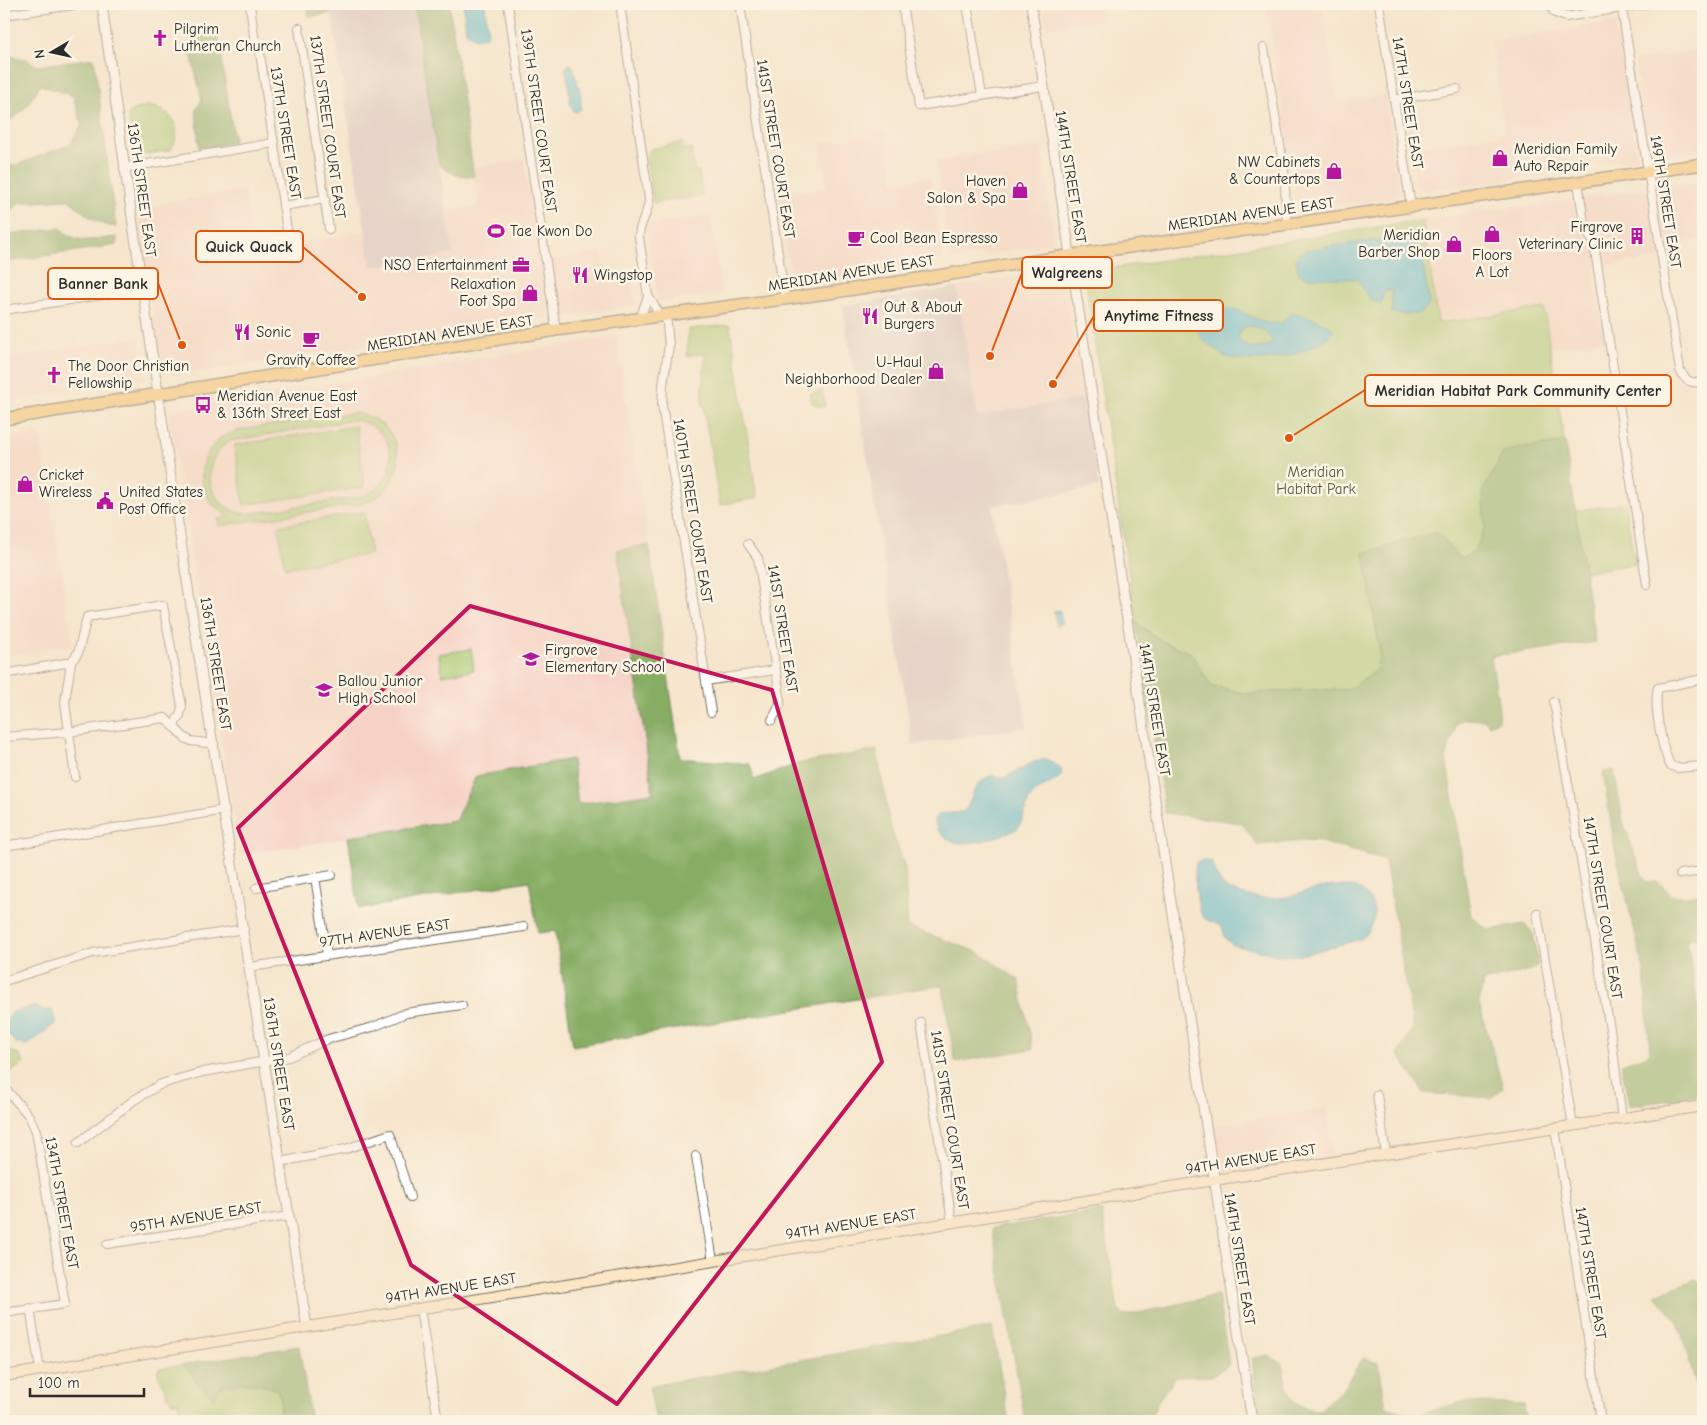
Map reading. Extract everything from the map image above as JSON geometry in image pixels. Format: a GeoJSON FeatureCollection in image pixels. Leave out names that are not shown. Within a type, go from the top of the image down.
{"type":"FeatureCollection","features":[{"type":"Feature","properties":{"kind":"main road","name":"MERIDIAN AVENUE EAST"},"geometry":{"type":"LineString","coordinates":[[4,419],[556,330],[785,299],[1703,164]]}},
{"type":"Feature","properties":{"kind":"main road","name":"94TH AVENUE EAST"},"geometry":{"type":"LineString","coordinates":[[4,1376],[1214,1180],[1703,1106]]}},
{"type":"Feature","properties":{"kind":"street"},"geometry":{"type":"LineString","coordinates":[[4,15],[81,4]]}},
{"type":"Feature","properties":{"kind":"street","name":"136TH STREET EAST"},"geometry":{"type":"LineString","coordinates":[[102,4],[142,289],[307,1327]]}},
{"type":"Feature","properties":{"kind":"street","name":"137TH STREET EAST"},"geometry":{"type":"LineString","coordinates":[[250,4],[288,237]]}},
{"type":"Feature","properties":{"kind":"street","name":"139TH STREET COURT EAST"},"geometry":{"type":"LineString","coordinates":[[508,4],[556,330]]}},
{"type":"Feature","properties":{"kind":"street","name":"140TH STREET COURT EAST"},"geometry":{"type":"LineString","coordinates":[[620,4],[649,199],[639,236],[648,296],[640,319]]}},
{"type":"Feature","properties":{"kind":"street","name":"141ST STREET COURT EAST"},"geometry":{"type":"LineString","coordinates":[[740,4],[785,299]]}},
{"type":"Feature","properties":{"kind":"street"},"geometry":{"type":"LineString","coordinates":[[902,4],[919,106],[1043,86]]}},
{"type":"Feature","properties":{"kind":"street"},"geometry":{"type":"LineString","coordinates":[[967,4],[982,96]]}},
{"type":"Feature","properties":{"kind":"street","name":"144TH STREET EAST"},"geometry":{"type":"LineString","coordinates":[[1031,4],[1252,1421]]}},
{"type":"Feature","properties":{"kind":"street","name":"147TH STREET EAST"},"geometry":{"type":"LineString","coordinates":[[1379,4],[1411,206]]}},
{"type":"Feature","properties":{"kind":"street"},"geometry":{"type":"LineString","coordinates":[[1549,4],[1555,13],[1566,17],[1646,4]]}},
{"type":"Feature","properties":{"kind":"street","name":"149TH STREET EAST"},"geometry":{"type":"LineString","coordinates":[[1622,9],[1680,370],[1686,380],[1692,383],[1703,382]]}},
{"type":"Feature","properties":{"kind":"street","name":"137TH STREET COURT EAST"},"geometry":{"type":"LineString","coordinates":[[299,28],[329,229]]}},
{"type":"Feature","properties":{"kind":"street"},"geometry":{"type":"LineString","coordinates":[[1264,48],[1284,169],[1287,224]]}},
{"type":"Feature","properties":{"kind":"street"},"geometry":{"type":"LineString","coordinates":[[1394,100],[1457,89]]}},
{"type":"Feature","properties":{"kind":"street"},"geometry":{"type":"LineString","coordinates":[[124,168],[274,143]]}},
{"type":"Feature","properties":{"kind":"street"},"geometry":{"type":"LineString","coordinates":[[1578,182],[1584,223],[1594,244],[1647,585]]}},
{"type":"Feature","properties":{"kind":"street"},"geometry":{"type":"LineString","coordinates":[[283,206],[324,199]]}},
{"type":"Feature","properties":{"kind":"street"},"geometry":{"type":"LineString","coordinates":[[4,310],[142,289]]}},
{"type":"Feature","properties":{"kind":"street","name":"140TH STREET COURT EAST"},"geometry":{"type":"LineString","coordinates":[[648,296],[663,316],[669,346],[662,385],[662,405],[710,712]]}},
{"type":"Feature","properties":{"kind":"street","name":"141ST STREET EAST"},"geometry":{"type":"LineString","coordinates":[[748,544],[758,558],[776,670],[780,705],[772,720]]}},
{"type":"Feature","properties":{"kind":"street"},"geometry":{"type":"LineString","coordinates":[[76,777],[65,702],[71,662],[78,653],[88,618],[163,605],[182,706],[180,715],[174,725]]}},
{"type":"Feature","properties":{"kind":"street"},"geometry":{"type":"LineString","coordinates":[[4,674],[71,662]]}},
{"type":"Feature","properties":{"kind":"street"},"geometry":{"type":"LineString","coordinates":[[706,681],[776,670]]}},
{"type":"Feature","properties":{"kind":"street"},"geometry":{"type":"LineString","coordinates":[[1703,680],[1658,688],[1656,699],[1664,749],[1670,765],[1677,768],[1703,766]]}},
{"type":"Feature","properties":{"kind":"street","name":"147TH STREET COURT EAST"},"geometry":{"type":"LineString","coordinates":[[1554,702],[1611,1035],[1622,1119]]}},
{"type":"Feature","properties":{"kind":"street"},"geometry":{"type":"LineString","coordinates":[[4,736],[68,732],[165,718],[185,738],[191,741],[214,744]]}},
{"type":"Feature","properties":{"kind":"street"},"geometry":{"type":"LineString","coordinates":[[4,846],[225,810]]}},
{"type":"Feature","properties":{"kind":"street"},"geometry":{"type":"LineString","coordinates":[[1680,874],[1703,870]]}},
{"type":"Feature","properties":{"kind":"street"},"geometry":{"type":"LineString","coordinates":[[256,888],[332,875]]}},
{"type":"Feature","properties":{"kind":"street"},"geometry":{"type":"LineString","coordinates":[[316,877],[327,955]]}},
{"type":"Feature","properties":{"kind":"street"},"geometry":{"type":"LineString","coordinates":[[1537,913],[1573,1126]]}},
{"type":"Feature","properties":{"kind":"street","name":"97TH AVENUE EAST"},"geometry":{"type":"LineString","coordinates":[[250,966],[524,927]]}},
{"type":"Feature","properties":{"kind":"street"},"geometry":{"type":"LineString","coordinates":[[4,981],[93,953],[244,929]]}},
{"type":"Feature","properties":{"kind":"street"},"geometry":{"type":"LineString","coordinates":[[78,1143],[134,1100],[161,1084],[203,1072],[289,1057],[328,1039],[373,1027],[406,1013],[462,1005]]}},
{"type":"Feature","properties":{"kind":"street","name":"141ST STREET COURT EAST"},"geometry":{"type":"LineString","coordinates":[[921,1022],[952,1222]]}},
{"type":"Feature","properties":{"kind":"street","name":"134TH STREET EAST"},"geometry":{"type":"LineString","coordinates":[[4,1087],[29,1116],[36,1131],[65,1304],[30,1308]]}},
{"type":"Feature","properties":{"kind":"street"},"geometry":{"type":"LineString","coordinates":[[1377,1095],[1386,1154]]}},
{"type":"Feature","properties":{"kind":"street","name":"147TH STREET EAST"},"geometry":{"type":"LineString","coordinates":[[1555,1128],[1601,1421]]}},
{"type":"Feature","properties":{"kind":"street"},"geometry":{"type":"LineString","coordinates":[[280,1162],[346,1149],[390,1134],[410,1197]]}},
{"type":"Feature","properties":{"kind":"street"},"geometry":{"type":"LineString","coordinates":[[696,1156],[713,1261]]}},
{"type":"Feature","properties":{"kind":"street","name":"95TH AVENUE EAST"},"geometry":{"type":"LineString","coordinates":[[107,1244],[289,1216]]}},
{"type":"Feature","properties":{"kind":"street"},"geometry":{"type":"LineString","coordinates":[[4,1312],[30,1308],[40,1370]]}},
{"type":"Feature","properties":{"kind":"street"},"geometry":{"type":"LineString","coordinates":[[420,1309],[438,1421]]}},
{"type":"Feature","properties":{"kind":"highlighted area"},"geometry":{"type":"Polygon","coordinates":[[[470,606],[772,690],[882,1062],[617,1404],[411,1265],[238,828],[470,606]]]}},
{"type":"Feature","properties":{"kind":"shaded area"},"geometry":{"type":"Polygon","coordinates":[[[330,4],[414,4],[453,254],[371,267],[330,4]]]}},
{"type":"Feature","properties":{"kind":"shaded area"},"geometry":{"type":"Polygon","coordinates":[[[1043,4],[1101,4],[1103,20],[1047,28],[1043,4]]]}},
{"type":"Feature","properties":{"kind":"shaded area"},"geometry":{"type":"Polygon","coordinates":[[[1266,4],[1322,4],[1337,103],[1385,96],[1400,193],[1396,198],[1298,210],[1266,4]]]}},
{"type":"Feature","properties":{"kind":"shaded area"},"geometry":{"type":"Polygon","coordinates":[[[1616,22],[1637,158],[1591,165],[1579,170],[1530,177],[1426,190],[1421,190],[1417,186],[1411,148],[1505,134],[1491,41],[1616,22]]]}},
{"type":"Feature","properties":{"kind":"shaded area"},"geometry":{"type":"Polygon","coordinates":[[[1703,50],[1703,150],[1658,156],[1648,146],[1635,60],[1703,50]]]}},
{"type":"Feature","properties":{"kind":"shaded area"},"geometry":{"type":"Polygon","coordinates":[[[885,132],[894,183],[930,177],[944,260],[797,285],[792,280],[778,195],[827,187],[820,144],[885,132]]]}},
{"type":"Feature","properties":{"kind":"shaded area"},"geometry":{"type":"Polygon","coordinates":[[[1041,146],[1054,239],[1052,244],[952,260],[936,161],[1041,146]]]}},
{"type":"Feature","properties":{"kind":"shaded area"},"geometry":{"type":"Polygon","coordinates":[[[524,159],[549,318],[176,375],[167,372],[162,365],[137,208],[244,190],[253,250],[366,232],[372,267],[453,254],[446,211],[479,206],[473,167],[524,159]]]}},
{"type":"Feature","properties":{"kind":"shaded area"},"geometry":{"type":"Polygon","coordinates":[[[1703,182],[1703,239],[1666,245],[1668,257],[1593,268],[1604,339],[1550,347],[1544,308],[1438,323],[1423,220],[1703,182]]]}},
{"type":"Feature","properties":{"kind":"shaded area"},"geometry":{"type":"Polygon","coordinates":[[[710,216],[722,293],[658,302],[646,225],[710,216]]]}},
{"type":"Feature","properties":{"kind":"shaded area"},"geometry":{"type":"Polygon","coordinates":[[[602,252],[606,279],[630,275],[636,305],[558,318],[549,261],[602,252]]]}},
{"type":"Feature","properties":{"kind":"shaded area"},"geometry":{"type":"Polygon","coordinates":[[[1053,270],[1064,281],[1084,398],[977,417],[957,287],[1053,270]]]}},
{"type":"Feature","properties":{"kind":"shaded area"},"geometry":{"type":"Polygon","coordinates":[[[957,287],[977,416],[1084,398],[1099,487],[992,506],[1027,727],[913,745],[843,306],[957,287]]]}},
{"type":"Feature","properties":{"kind":"shaded area","name":"Ballou Junior High School"},"geometry":{"type":"Polygon","coordinates":[[[616,336],[649,545],[617,551],[653,793],[578,804],[572,760],[476,776],[455,821],[240,855],[170,420],[172,411],[616,336]]]}},
{"type":"Feature","properties":{"kind":"shaded area"},"geometry":{"type":"Polygon","coordinates":[[[139,337],[146,379],[4,402],[4,359],[139,337]]]}},
{"type":"Feature","properties":{"kind":"shaded area"},"geometry":{"type":"Polygon","coordinates":[[[39,432],[73,645],[4,656],[4,437],[39,432]]]}},
{"type":"Feature","properties":{"kind":"shaded area"},"geometry":{"type":"Polygon","coordinates":[[[1327,1109],[1333,1157],[1223,1174],[1217,1169],[1210,1126],[1327,1109]]]}},
{"type":"Feature","properties":{"kind":"green space"},"geometry":{"type":"Polygon","coordinates":[[[307,4],[330,4],[332,13],[309,17],[307,4]]]}},
{"type":"Feature","properties":{"kind":"green space"},"geometry":{"type":"Polygon","coordinates":[[[414,4],[449,4],[474,177],[456,175],[439,165],[414,4]]]}},
{"type":"Feature","properties":{"kind":"green space"},"geometry":{"type":"Polygon","coordinates":[[[214,26],[217,28],[234,140],[233,143],[199,148],[196,109],[202,100],[191,54],[193,31],[214,26]]]}},
{"type":"Feature","properties":{"kind":"green space"},"geometry":{"type":"Polygon","coordinates":[[[4,55],[26,59],[37,66],[94,58],[116,227],[96,221],[69,200],[18,203],[4,224],[4,166],[16,165],[69,145],[82,125],[73,96],[40,85],[21,113],[4,124],[4,55]]]}},
{"type":"Feature","properties":{"kind":"green space"},"geometry":{"type":"Polygon","coordinates":[[[148,106],[164,111],[169,115],[176,127],[175,142],[171,150],[136,156],[133,153],[128,114],[132,110],[148,106]]]}},
{"type":"Feature","properties":{"kind":"green space"},"geometry":{"type":"Polygon","coordinates":[[[682,142],[683,149],[691,148],[694,171],[699,171],[702,196],[653,203],[646,157],[651,149],[682,142]]]}},
{"type":"Feature","properties":{"kind":"green space","name":"Meridian Habitat Park"},"geometry":{"type":"Polygon","coordinates":[[[1423,220],[1438,323],[1544,308],[1575,511],[1625,503],[1635,564],[1584,572],[1595,642],[1375,672],[1348,690],[1298,690],[1249,694],[1211,686],[1191,653],[1163,642],[1136,623],[1085,276],[1094,271],[1423,220]]]}},
{"type":"Feature","properties":{"kind":"green space"},"geometry":{"type":"Polygon","coordinates":[[[4,224],[8,235],[61,228],[73,237],[86,240],[117,237],[117,245],[4,262],[4,224]]]}},
{"type":"Feature","properties":{"kind":"green space"},"geometry":{"type":"Polygon","coordinates":[[[730,325],[757,498],[720,505],[702,399],[705,353],[687,356],[688,329],[730,325]]]}},
{"type":"Feature","properties":{"kind":"green space"},"geometry":{"type":"Polygon","coordinates":[[[822,391],[825,406],[820,407],[812,403],[810,394],[822,391]]]}},
{"type":"Feature","properties":{"kind":"green space"},"geometry":{"type":"Polygon","coordinates":[[[354,413],[372,418],[386,428],[394,441],[398,456],[396,471],[390,485],[378,496],[360,504],[219,526],[218,519],[228,517],[210,502],[202,482],[202,468],[207,454],[220,438],[240,430],[354,413]],[[354,420],[230,441],[219,450],[213,461],[210,472],[211,484],[215,495],[233,511],[247,514],[359,497],[374,490],[384,481],[389,469],[391,456],[388,444],[381,433],[369,425],[354,420]]]}},
{"type":"Feature","properties":{"kind":"green space"},"geometry":{"type":"Polygon","coordinates":[[[356,426],[365,487],[244,505],[234,445],[356,426]]]}},
{"type":"Feature","properties":{"kind":"green space"},"geometry":{"type":"Polygon","coordinates":[[[1565,442],[1595,642],[1491,656],[1499,708],[1498,721],[1489,725],[1485,720],[1463,719],[1456,725],[1446,758],[1471,916],[1488,930],[1524,924],[1533,932],[1538,965],[1531,970],[1483,982],[1479,1003],[1503,1088],[1491,1098],[1424,1093],[1398,1054],[1413,1027],[1385,860],[1314,840],[1257,845],[1242,823],[1165,813],[1136,623],[1163,642],[1191,653],[1211,686],[1249,694],[1298,690],[1348,690],[1375,672],[1380,654],[1364,553],[1434,533],[1440,534],[1458,557],[1461,558],[1474,552],[1485,527],[1482,492],[1504,451],[1565,442]]]}},
{"type":"Feature","properties":{"kind":"green space"},"geometry":{"type":"Polygon","coordinates":[[[364,512],[371,554],[285,568],[278,526],[364,512]]]}},
{"type":"Feature","properties":{"kind":"green space"},"geometry":{"type":"Polygon","coordinates":[[[649,545],[680,758],[750,764],[754,780],[799,763],[877,750],[890,825],[905,867],[908,927],[978,952],[1019,980],[1033,1049],[955,1062],[942,985],[573,1046],[555,931],[538,933],[529,881],[359,909],[348,837],[455,821],[476,776],[572,759],[578,804],[653,793],[617,550],[649,545]]]}},
{"type":"Feature","properties":{"kind":"green space"},"geometry":{"type":"Polygon","coordinates":[[[471,649],[474,670],[442,675],[439,654],[471,649]]]}},
{"type":"Feature","properties":{"kind":"green space"},"geometry":{"type":"Polygon","coordinates":[[[1614,770],[1623,822],[1642,874],[1647,882],[1657,881],[1673,896],[1699,895],[1703,936],[1687,939],[1703,1039],[1703,1095],[1629,1106],[1621,1064],[1650,1054],[1644,970],[1615,850],[1603,772],[1614,770]]]}},
{"type":"Feature","properties":{"kind":"green space"},"geometry":{"type":"Polygon","coordinates":[[[9,1051],[18,1054],[24,1063],[4,1077],[4,1055],[9,1051]]]}},
{"type":"Feature","properties":{"kind":"green space"},"geometry":{"type":"Polygon","coordinates":[[[1102,1211],[1118,1309],[1124,1316],[1218,1295],[1229,1364],[1213,1376],[1176,1377],[1157,1402],[1150,1421],[1025,1421],[992,1228],[1102,1211]]]}},
{"type":"Feature","properties":{"kind":"green space"},"geometry":{"type":"Polygon","coordinates":[[[1696,1279],[1703,1285],[1703,1409],[1678,1322],[1655,1295],[1696,1279]]]}},
{"type":"Feature","properties":{"kind":"green space"},"geometry":{"type":"Polygon","coordinates":[[[992,1327],[1009,1421],[656,1421],[649,1386],[992,1327]]]}},
{"type":"Feature","properties":{"kind":"green space"},"geometry":{"type":"Polygon","coordinates":[[[299,1346],[311,1421],[279,1421],[281,1399],[277,1390],[265,1386],[249,1383],[227,1384],[221,1387],[214,1399],[182,1365],[299,1346]]]}},
{"type":"Feature","properties":{"kind":"green space"},"geometry":{"type":"Polygon","coordinates":[[[1268,1356],[1282,1363],[1291,1396],[1301,1406],[1309,1409],[1320,1410],[1342,1390],[1363,1358],[1379,1363],[1386,1407],[1414,1415],[1463,1402],[1524,1405],[1526,1421],[1260,1421],[1252,1358],[1268,1356]]]}},
{"type":"Feature","properties":{"kind":"green space"},"geometry":{"type":"Polygon","coordinates":[[[182,1365],[209,1391],[243,1384],[260,1384],[277,1389],[281,1399],[279,1421],[181,1421],[178,1402],[171,1402],[157,1372],[159,1368],[182,1365]]]}},
{"type":"Feature","properties":{"kind":"water"},"geometry":{"type":"Polygon","coordinates":[[[463,4],[485,4],[488,33],[485,37],[476,39],[466,32],[463,4]]]}},
{"type":"Feature","properties":{"kind":"water"},"geometry":{"type":"Polygon","coordinates":[[[569,64],[573,66],[581,96],[581,109],[577,112],[573,111],[570,101],[565,69],[569,64]]]}},
{"type":"Feature","properties":{"kind":"water"},"geometry":{"type":"Polygon","coordinates":[[[1404,236],[1412,238],[1421,250],[1429,301],[1420,313],[1409,315],[1392,313],[1392,291],[1384,291],[1381,305],[1369,298],[1357,279],[1306,277],[1299,274],[1296,258],[1305,250],[1404,236]]]}},
{"type":"Feature","properties":{"kind":"water"},"geometry":{"type":"Polygon","coordinates":[[[1235,309],[1266,323],[1280,324],[1288,315],[1297,314],[1330,326],[1333,329],[1332,333],[1310,348],[1282,357],[1252,360],[1226,357],[1203,340],[1199,334],[1198,326],[1199,321],[1207,314],[1216,310],[1235,309]],[[1251,326],[1241,330],[1238,337],[1244,345],[1259,348],[1273,343],[1263,330],[1251,326]]]}},
{"type":"Feature","properties":{"kind":"water"},"geometry":{"type":"Polygon","coordinates":[[[1060,610],[1062,624],[1056,625],[1054,611],[1060,610]]]}},
{"type":"Feature","properties":{"kind":"water"},"geometry":{"type":"Polygon","coordinates":[[[1047,759],[1061,768],[1062,775],[1032,796],[1017,829],[1002,835],[965,843],[949,840],[937,830],[935,820],[939,814],[963,812],[975,789],[991,775],[1004,778],[1033,762],[1047,759]]]}},
{"type":"Feature","properties":{"kind":"water"},"geometry":{"type":"Polygon","coordinates":[[[1203,860],[1212,862],[1218,878],[1227,888],[1241,894],[1260,898],[1288,896],[1325,887],[1351,887],[1360,890],[1366,895],[1374,909],[1372,926],[1361,939],[1302,955],[1283,956],[1233,945],[1225,938],[1222,926],[1206,919],[1200,911],[1195,871],[1197,862],[1203,860]]]}},
{"type":"Feature","properties":{"kind":"water"},"geometry":{"type":"Polygon","coordinates":[[[34,1006],[43,1010],[52,1010],[56,1023],[28,1045],[19,1044],[9,1036],[5,1023],[11,1013],[34,1006]]]}},
{"type":"Feature","properties":{"kind":"place","name":"Pilgrim Lutheran Church"},"geometry":{"type":"Point","coordinates":[160,38]}},
{"type":"Feature","properties":{"kind":"place","name":"Meridian Family Auto Repair"},"geometry":{"type":"Point","coordinates":[1500,158]}},
{"type":"Feature","properties":{"kind":"place","name":"NW Cabinets & Countertops"},"geometry":{"type":"Point","coordinates":[1334,171]}},
{"type":"Feature","properties":{"kind":"place","name":"Haven Salon & Spa"},"geometry":{"type":"Point","coordinates":[1020,190]}},
{"type":"Feature","properties":{"kind":"place","name":"Tae Kwon Do"},"geometry":{"type":"Point","coordinates":[496,231]}},
{"type":"Feature","properties":{"kind":"place","name":"Floors A Lot"},"geometry":{"type":"Point","coordinates":[1492,234]}},
{"type":"Feature","properties":{"kind":"place","name":"Firgrove Veterinary Clinic"},"geometry":{"type":"Point","coordinates":[1637,236]}},
{"type":"Feature","properties":{"kind":"place","name":"Cool Bean Espresso"},"geometry":{"type":"Point","coordinates":[856,238]}},
{"type":"Feature","properties":{"kind":"place","name":"Meridian Barber Shop"},"geometry":{"type":"Point","coordinates":[1454,244]}},
{"type":"Feature","properties":{"kind":"place","name":"NSO Entertainment"},"geometry":{"type":"Point","coordinates":[521,265]}},
{"type":"Feature","properties":{"kind":"place","name":"Wingstop"},"geometry":{"type":"Point","coordinates":[580,275]}},
{"type":"Feature","properties":{"kind":"place","name":"Relaxation Foot Spa"},"geometry":{"type":"Point","coordinates":[530,293]}},
{"type":"Feature","properties":{"kind":"place","name":"Quick Quack"},"geometry":{"type":"Point","coordinates":[362,297]}},
{"type":"Feature","properties":{"kind":"place","name":"Out & About Burgers"},"geometry":{"type":"Point","coordinates":[870,316]}},
{"type":"Feature","properties":{"kind":"place","name":"Sonic"},"geometry":{"type":"Point","coordinates":[242,332]}},
{"type":"Feature","properties":{"kind":"place","name":"Gravity Coffee"},"geometry":{"type":"Point","coordinates":[311,339]}},
{"type":"Feature","properties":{"kind":"place","name":"Banner Bank"},"geometry":{"type":"Point","coordinates":[182,345]}},
{"type":"Feature","properties":{"kind":"place","name":"Walgreens"},"geometry":{"type":"Point","coordinates":[990,356]}},
{"type":"Feature","properties":{"kind":"place","name":"U-Haul Neighborhood Dealer"},"geometry":{"type":"Point","coordinates":[936,371]}},
{"type":"Feature","properties":{"kind":"place","name":"The Door Christian Fellowship"},"geometry":{"type":"Point","coordinates":[54,375]}},
{"type":"Feature","properties":{"kind":"place","name":"Anytime Fitness"},"geometry":{"type":"Point","coordinates":[1053,384]}},
{"type":"Feature","properties":{"kind":"place","name":"Meridian Avenue East & 136th Street East"},"geometry":{"type":"Point","coordinates":[203,405]}},
{"type":"Feature","properties":{"kind":"place","name":"Meridian Habitat Park Community Center"},"geometry":{"type":"Point","coordinates":[1289,438]}},
{"type":"Feature","properties":{"kind":"place","name":"Cricket Wireless"},"geometry":{"type":"Point","coordinates":[25,484]}},
{"type":"Feature","properties":{"kind":"place","name":"United States Post Office"},"geometry":{"type":"Point","coordinates":[105,501]}},
{"type":"Feature","properties":{"kind":"place","name":"Firgrove Elementary School"},"geometry":{"type":"Point","coordinates":[531,659]}},
{"type":"Feature","properties":{"kind":"place","name":"Ballou Junior High School"},"geometry":{"type":"Point","coordinates":[324,690]}}]}
